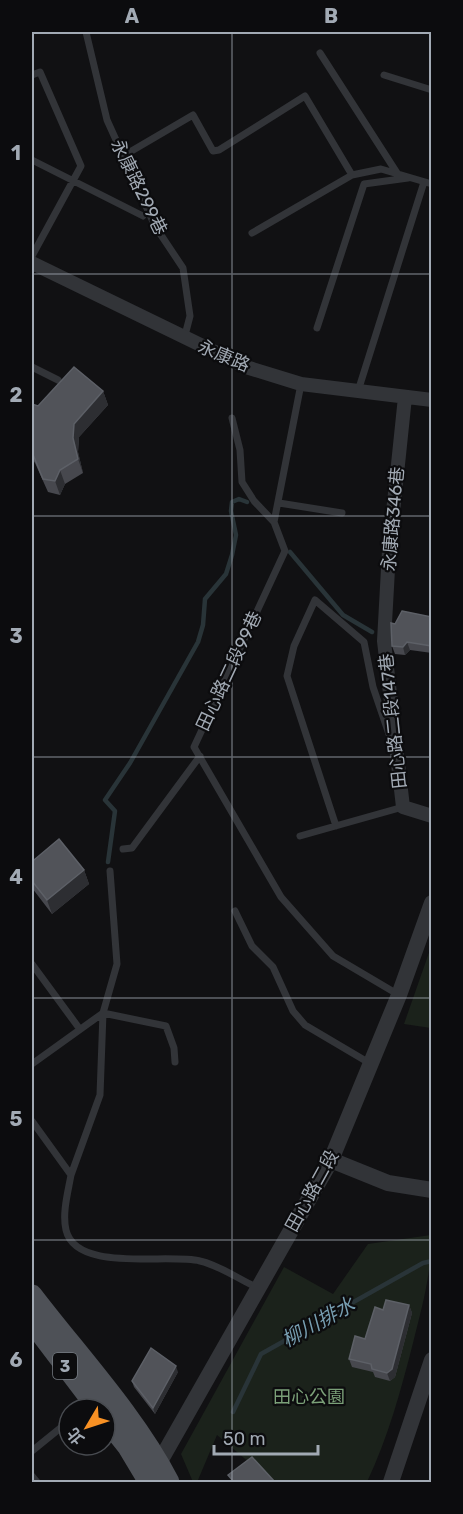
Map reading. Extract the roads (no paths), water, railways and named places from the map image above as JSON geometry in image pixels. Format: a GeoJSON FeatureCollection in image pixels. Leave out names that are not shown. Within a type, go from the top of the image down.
{"type":"FeatureCollection","features":[{"type":"Feature","properties":{"kind":"main road","name":"3"},"geometry":{"type":"LineString","coordinates":[[32,1295],[159,1463],[169,1482]]}},
{"type":"Feature","properties":{"kind":"main road","name":"3"},"geometry":{"type":"LineString","coordinates":[[32,1322],[86,1397]]}},
{"type":"Feature","properties":{"kind":"main road","name":"3"},"geometry":{"type":"LineString","coordinates":[[117,1434],[128,1447],[149,1482]]}},
{"type":"Feature","properties":{"kind":"street","name":"永康路"},"geometry":{"type":"LineString","coordinates":[[32,263],[184,339],[246,367],[301,384],[432,400]]}},
{"type":"Feature","properties":{"kind":"street","name":"永康路346巷"},"geometry":{"type":"LineString","coordinates":[[384,641],[389,551],[405,397]]}},
{"type":"Feature","properties":{"kind":"street","name":"田心路二段147巷"},"geometry":{"type":"LineString","coordinates":[[384,641],[394,751],[403,807],[432,816]]}},
{"type":"Feature","properties":{"kind":"street","name":"田心路二段"},"geometry":{"type":"LineString","coordinates":[[159,1463],[332,1160],[399,995],[432,903]]}},
{"type":"Feature","properties":{"kind":"street"},"geometry":{"type":"LineString","coordinates":[[332,1160],[388,1183],[432,1190]]}},
{"type":"Feature","properties":{"kind":"street"},"geometry":{"type":"LineString","coordinates":[[391,1482],[432,1359]]}},
{"type":"Feature","properties":{"kind":"street"},"geometry":{"type":"LineString","coordinates":[[149,1482],[159,1463]]}},
{"type":"Feature","properties":{"kind":"lane","name":"永康路299巷"},"geometry":{"type":"LineString","coordinates":[[86,32],[107,120],[155,226],[183,268],[190,316],[184,339]]}},
{"type":"Feature","properties":{"kind":"lane"},"geometry":{"type":"LineString","coordinates":[[320,53],[397,173]]}},
{"type":"Feature","properties":{"kind":"lane"},"geometry":{"type":"LineString","coordinates":[[32,75],[40,72],[81,166],[32,256]]}},
{"type":"Feature","properties":{"kind":"lane"},"geometry":{"type":"LineString","coordinates":[[384,75],[432,90]]}},
{"type":"Feature","properties":{"kind":"lane"},"geometry":{"type":"LineString","coordinates":[[123,156],[194,115],[213,151],[219,150],[305,96],[352,175]]}},
{"type":"Feature","properties":{"kind":"lane"},"geometry":{"type":"LineString","coordinates":[[32,160],[143,216]]}},
{"type":"Feature","properties":{"kind":"lane"},"geometry":{"type":"LineString","coordinates":[[252,233],[352,175],[381,169],[428,183],[358,391]]}},
{"type":"Feature","properties":{"kind":"lane"},"geometry":{"type":"LineString","coordinates":[[317,328],[364,184],[412,178]]}},
{"type":"Feature","properties":{"kind":"lane"},"geometry":{"type":"LineString","coordinates":[[32,367],[58,380]]}},
{"type":"Feature","properties":{"kind":"lane"},"geometry":{"type":"LineString","coordinates":[[274,522],[301,384]]}},
{"type":"Feature","properties":{"kind":"lane"},"geometry":{"type":"LineString","coordinates":[[232,418],[240,450],[242,482],[254,501],[274,522]]}},
{"type":"Feature","properties":{"kind":"lane"},"geometry":{"type":"LineString","coordinates":[[279,503],[342,513]]}},
{"type":"Feature","properties":{"kind":"lane","name":"田心路二段99巷"},"geometry":{"type":"LineString","coordinates":[[274,522],[285,551],[194,747],[281,897],[333,956],[399,995]]}},
{"type":"Feature","properties":{"kind":"lane"},"geometry":{"type":"LineString","coordinates":[[336,826],[286,676],[294,646],[315,600],[364,642],[373,687],[394,751]]}},
{"type":"Feature","properties":{"kind":"lane"},"geometry":{"type":"LineString","coordinates":[[123,849],[132,848],[200,756]]}},
{"type":"Feature","properties":{"kind":"lane"},"geometry":{"type":"LineString","coordinates":[[300,836],[403,807]]}},
{"type":"Feature","properties":{"kind":"lane"},"geometry":{"type":"LineString","coordinates":[[110,871],[117,964],[103,1013],[100,1095],[71,1176],[66,1200],[66,1231],[82,1251],[98,1257],[173,1258],[202,1261],[258,1288]]}},
{"type":"Feature","properties":{"kind":"lane"},"geometry":{"type":"LineString","coordinates":[[235,911],[252,946],[273,967],[293,1011],[305,1025],[371,1064]]}},
{"type":"Feature","properties":{"kind":"lane"},"geometry":{"type":"LineString","coordinates":[[32,964],[79,1028]]}},
{"type":"Feature","properties":{"kind":"lane"},"geometry":{"type":"LineString","coordinates":[[32,1064],[79,1028],[103,1013],[166,1026],[174,1048],[176,1062]]}},
{"type":"Feature","properties":{"kind":"lane"},"geometry":{"type":"LineString","coordinates":[[32,1121],[71,1176]]}},
{"type":"Feature","properties":{"kind":"lane"},"geometry":{"type":"LineString","coordinates":[[32,1451],[57,1431]]}},
{"type":"Feature","properties":{"kind":"lane"},"geometry":{"type":"LineString","coordinates":[[32,1476],[37,1482]]}},
{"type":"Feature","properties":{"kind":"waterway"},"geometry":{"type":"LineString","coordinates":[[108,862],[115,811],[105,800],[130,763],[198,642],[203,625],[205,599],[226,574],[232,555],[236,535],[231,511],[232,502],[239,499],[247,502]]}},
{"type":"Feature","properties":{"kind":"waterway"},"geometry":{"type":"LineString","coordinates":[[290,552],[343,615],[372,632]]}},
{"type":"Feature","properties":{"kind":"waterway","name":"柳川排水"},"geometry":{"type":"LineString","coordinates":[[233,1412],[261,1354],[423,1263],[432,1261]]}},
{"type":"Feature","properties":{"kind":"park label","name":"田心公園"},"geometry":{"type":"Point","coordinates":[309,1397]}}]}
